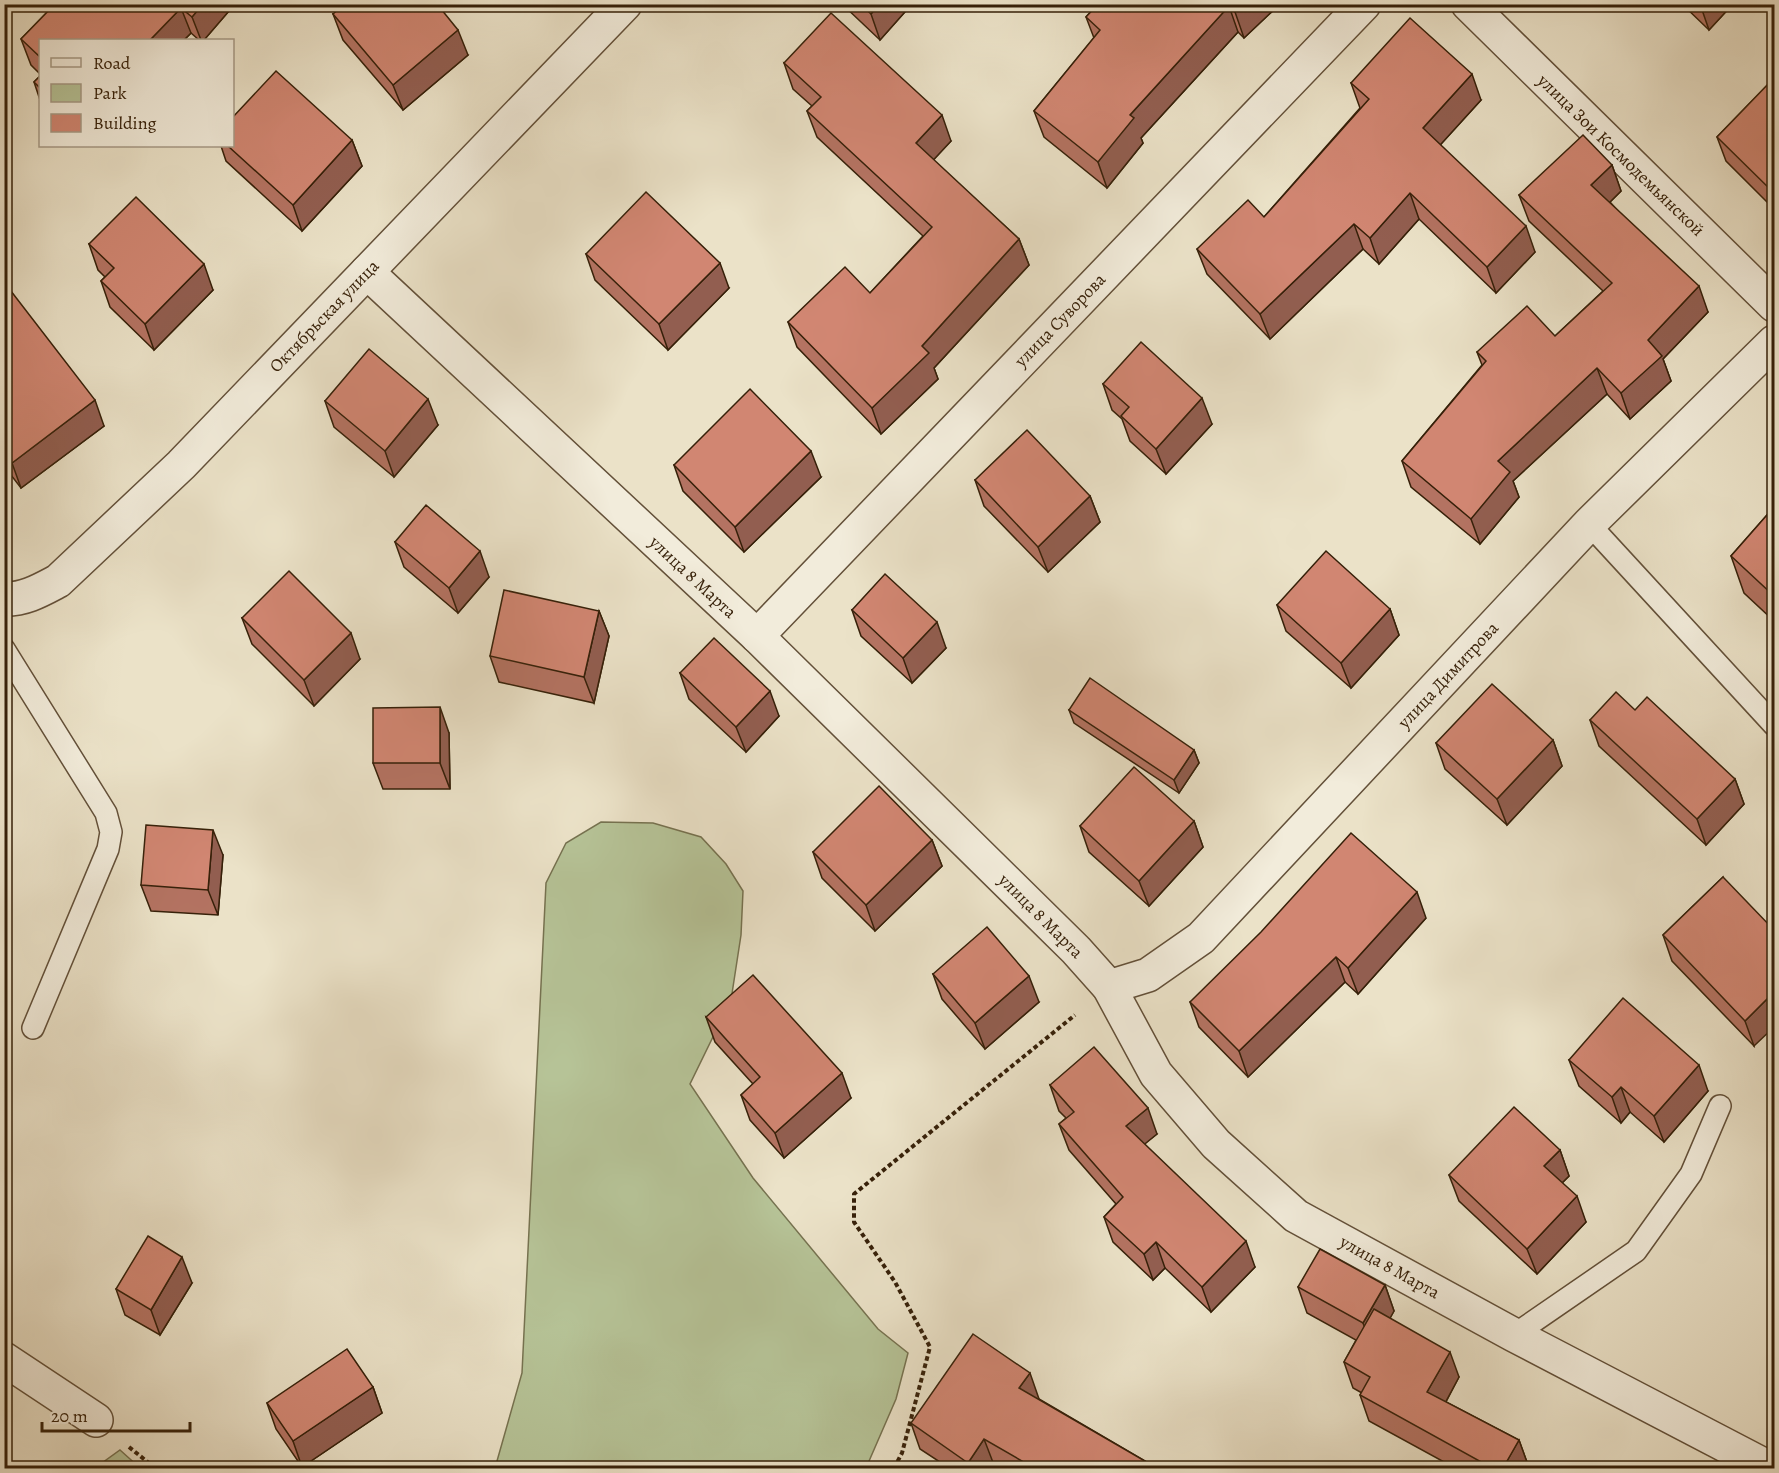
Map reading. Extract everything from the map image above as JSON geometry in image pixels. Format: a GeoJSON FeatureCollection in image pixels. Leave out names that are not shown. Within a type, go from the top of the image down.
{"type":"FeatureCollection","features":[{"type":"Feature","properties":{"kind":"street","name":"Октябрьская улица"},"geometry":{"type":"LineString","coordinates":[[4,599],[34,594],[58,581],[181,465],[625,4]]}},
{"type":"Feature","properties":{"kind":"street","name":"улица Суворова"},"geometry":{"type":"LineString","coordinates":[[757,636],[1364,4]]}},
{"type":"Feature","properties":{"kind":"street","name":"улица Зои Космодемьянской"},"geometry":{"type":"LineString","coordinates":[[1468,4],[1774,305]]}},
{"type":"Feature","properties":{"kind":"street","name":"улица 8 Марта"},"geometry":{"type":"LineString","coordinates":[[366,272],[757,636],[1076,950],[1109,987],[1156,1074],[1216,1144],[1296,1216],[1514,1335],[1769,1468]]}},
{"type":"Feature","properties":{"kind":"street","name":"улица Димитрова"},"geometry":{"type":"LineString","coordinates":[[1109,987],[1148,975],[1201,938],[1589,524],[1774,342]]}},
{"type":"Feature","properties":{"kind":"street"},"geometry":{"type":"LineString","coordinates":[[4,1359],[96,1420]]}},
{"type":"Feature","properties":{"kind":"lane"},"geometry":{"type":"LineString","coordinates":[[1589,524],[1774,725]]}},
{"type":"Feature","properties":{"kind":"lane"},"geometry":{"type":"LineString","coordinates":[[4,649],[106,813],[111,832],[108,849],[33,1028]]}},
{"type":"Feature","properties":{"kind":"lane"},"geometry":{"type":"LineString","coordinates":[[1514,1335],[1636,1251],[1691,1174],[1720,1106]]}},
{"type":"Feature","properties":{"kind":"path"},"geometry":{"type":"LineString","coordinates":[[894,1468],[902,1453],[930,1347],[896,1282],[854,1222],[854,1194],[1109,987]]}},
{"type":"Feature","properties":{"kind":"green space"},"geometry":{"type":"Polygon","coordinates":[[[601,822],[653,823],[701,837],[726,864],[743,891],[741,935],[731,1000],[690,1084],[753,1178],[878,1329],[908,1353],[896,1399],[866,1468],[495,1468],[522,1373],[546,883],[566,843],[601,822]]]}},
{"type":"Feature","properties":{"kind":"green space"},"geometry":{"type":"Polygon","coordinates":[[[120,1450],[140,1468],[95,1468],[120,1450]]]}},
{"type":"Feature","properties":{"kind":"building"},"geometry":{"type":"Polygon","coordinates":[[[55,4],[203,4],[192,17],[181,8],[151,39],[39,39],[39,56],[21,39],[55,4]]]}},
{"type":"Feature","properties":{"kind":"building"},"geometry":{"type":"Polygon","coordinates":[[[344,4],[437,4],[458,30],[393,85],[333,14],[344,4]]]}},
{"type":"Feature","properties":{"kind":"building"},"geometry":{"type":"Polygon","coordinates":[[[860,4],[879,4],[871,14],[860,4]]]}},
{"type":"Feature","properties":{"kind":"building"},"geometry":{"type":"Polygon","coordinates":[[[1098,4],[1243,4],[1235,12],[1229,6],[1130,115],[1134,118],[1098,162],[1034,111],[1100,30],[1086,17],[1098,4]]]}},
{"type":"Feature","properties":{"kind":"building"},"geometry":{"type":"Polygon","coordinates":[[[831,13],[942,115],[916,143],[1019,239],[922,346],[929,353],[872,408],[788,322],[845,267],[870,293],[932,227],[807,111],[821,97],[784,63],[831,13]]]}},
{"type":"Feature","properties":{"kind":"building"},"geometry":{"type":"Polygon","coordinates":[[[1410,18],[1472,74],[1423,128],[1526,226],[1487,267],[1410,193],[1370,238],[1354,224],[1260,314],[1197,249],[1248,200],[1264,217],[1369,99],[1351,83],[1410,18]]]}},
{"type":"Feature","properties":{"kind":"building"},"geometry":{"type":"Polygon","coordinates":[[[276,71],[352,140],[293,205],[229,147],[234,147],[234,116],[276,71]]]}},
{"type":"Feature","properties":{"kind":"building"},"geometry":{"type":"Polygon","coordinates":[[[39,77],[39,87],[34,82],[39,77]]]}},
{"type":"Feature","properties":{"kind":"building"},"geometry":{"type":"Polygon","coordinates":[[[1774,78],[1774,193],[1717,137],[1774,78]]]}},
{"type":"Feature","properties":{"kind":"building"},"geometry":{"type":"Polygon","coordinates":[[[1583,135],[1612,165],[1591,185],[1699,286],[1648,340],[1662,356],[1621,393],[1597,368],[1498,461],[1510,472],[1471,519],[1402,461],[1486,361],[1477,352],[1527,306],[1555,336],[1612,283],[1519,195],[1583,135]]]}},
{"type":"Feature","properties":{"kind":"building"},"geometry":{"type":"Polygon","coordinates":[[[646,192],[720,263],[659,324],[586,254],[646,192]]]}},
{"type":"Feature","properties":{"kind":"building"},"geometry":{"type":"Polygon","coordinates":[[[136,197],[204,264],[145,324],[101,281],[114,268],[89,244],[136,197]]]}},
{"type":"Feature","properties":{"kind":"building"},"geometry":{"type":"Polygon","coordinates":[[[4,282],[95,400],[12,463],[4,453],[4,282]]]}},
{"type":"Feature","properties":{"kind":"building"},"geometry":{"type":"Polygon","coordinates":[[[1141,342],[1202,398],[1156,449],[1121,416],[1129,407],[1103,384],[1141,342]]]}},
{"type":"Feature","properties":{"kind":"building"},"geometry":{"type":"Polygon","coordinates":[[[369,349],[428,399],[385,451],[325,401],[369,349]]]}},
{"type":"Feature","properties":{"kind":"building"},"geometry":{"type":"Polygon","coordinates":[[[750,389],[811,451],[735,527],[674,465],[750,389]]]}},
{"type":"Feature","properties":{"kind":"building"},"geometry":{"type":"Polygon","coordinates":[[[1027,430],[1090,496],[1038,547],[975,480],[1027,430]]]}},
{"type":"Feature","properties":{"kind":"building"},"geometry":{"type":"Polygon","coordinates":[[[426,505],[480,551],[449,588],[395,542],[426,505]]]}},
{"type":"Feature","properties":{"kind":"building"},"geometry":{"type":"Polygon","coordinates":[[[1774,507],[1774,596],[1731,556],[1774,507]]]}},
{"type":"Feature","properties":{"kind":"building"},"geometry":{"type":"Polygon","coordinates":[[[1326,551],[1390,609],[1341,663],[1277,605],[1326,551]]]}},
{"type":"Feature","properties":{"kind":"building"},"geometry":{"type":"Polygon","coordinates":[[[289,571],[351,633],[304,680],[242,618],[289,571]]]}},
{"type":"Feature","properties":{"kind":"building"},"geometry":{"type":"Polygon","coordinates":[[[885,574],[937,622],[903,658],[852,610],[885,574]]]}},
{"type":"Feature","properties":{"kind":"building"},"geometry":{"type":"Polygon","coordinates":[[[504,590],[599,611],[584,677],[490,656],[504,590]]]}},
{"type":"Feature","properties":{"kind":"building"},"geometry":{"type":"Polygon","coordinates":[[[714,638],[770,691],[736,727],[680,673],[714,638]]]}},
{"type":"Feature","properties":{"kind":"building"},"geometry":{"type":"Polygon","coordinates":[[[1090,678],[1194,750],[1174,780],[1069,710],[1090,678]]]}},
{"type":"Feature","properties":{"kind":"building"},"geometry":{"type":"Polygon","coordinates":[[[1492,684],[1553,740],[1497,799],[1436,743],[1492,684]]]}},
{"type":"Feature","properties":{"kind":"building"},"geometry":{"type":"Polygon","coordinates":[[[1616,692],[1635,710],[1647,697],[1735,779],[1697,819],[1590,720],[1616,692]]]}},
{"type":"Feature","properties":{"kind":"building"},"geometry":{"type":"Polygon","coordinates":[[[440,707],[440,763],[373,763],[373,708],[440,707]]]}},
{"type":"Feature","properties":{"kind":"building"},"geometry":{"type":"Polygon","coordinates":[[[1134,767],[1194,821],[1139,881],[1080,826],[1134,767]]]}},
{"type":"Feature","properties":{"kind":"building"},"geometry":{"type":"Polygon","coordinates":[[[879,786],[932,840],[866,905],[813,852],[879,786]]]}},
{"type":"Feature","properties":{"kind":"building"},"geometry":{"type":"Polygon","coordinates":[[[146,825],[213,830],[208,890],[141,885],[146,825]]]}},
{"type":"Feature","properties":{"kind":"building"},"geometry":{"type":"Polygon","coordinates":[[[1351,833],[1417,892],[1348,968],[1336,957],[1239,1051],[1190,1002],[1261,932],[1351,833]]]}},
{"type":"Feature","properties":{"kind":"building"},"geometry":{"type":"Polygon","coordinates":[[[1723,877],[1774,930],[1774,992],[1745,1021],[1663,935],[1723,877]]]}},
{"type":"Feature","properties":{"kind":"building"},"geometry":{"type":"Polygon","coordinates":[[[987,927],[1029,976],[975,1023],[933,974],[987,927]]]}},
{"type":"Feature","properties":{"kind":"building"},"geometry":{"type":"Polygon","coordinates":[[[753,975],[842,1073],[775,1133],[741,1095],[760,1077],[706,1017],[753,975]]]}},
{"type":"Feature","properties":{"kind":"building"},"geometry":{"type":"Polygon","coordinates":[[[1623,998],[1699,1065],[1654,1116],[1621,1087],[1612,1097],[1569,1060],[1623,998]]]}},
{"type":"Feature","properties":{"kind":"building"},"geometry":{"type":"Polygon","coordinates":[[[1094,1047],[1148,1108],[1126,1126],[1246,1241],[1202,1287],[1156,1242],[1144,1254],[1104,1217],[1123,1197],[1059,1124],[1074,1112],[1050,1085],[1094,1047]]]}},
{"type":"Feature","properties":{"kind":"building"},"geometry":{"type":"Polygon","coordinates":[[[1514,1107],[1560,1150],[1544,1166],[1577,1196],[1527,1249],[1449,1175],[1514,1107]]]}},
{"type":"Feature","properties":{"kind":"building"},"geometry":{"type":"Polygon","coordinates":[[[148,1236],[182,1257],[151,1310],[116,1289],[148,1236]]]}},
{"type":"Feature","properties":{"kind":"building"},"geometry":{"type":"Polygon","coordinates":[[[1320,1249],[1385,1285],[1363,1323],[1298,1287],[1320,1249]]]}},
{"type":"Feature","properties":{"kind":"building"},"geometry":{"type":"Polygon","coordinates":[[[1374,1309],[1450,1352],[1427,1392],[1519,1440],[1503,1468],[1492,1468],[1360,1395],[1370,1377],[1344,1362],[1374,1309]]]}},
{"type":"Feature","properties":{"kind":"building"},"geometry":{"type":"Polygon","coordinates":[[[973,1334],[1030,1373],[1019,1388],[1157,1468],[1034,1468],[984,1439],[968,1463],[911,1423],[973,1334]]]}},
{"type":"Feature","properties":{"kind":"building"},"geometry":{"type":"Polygon","coordinates":[[[347,1349],[373,1387],[293,1441],[267,1403],[347,1349]]]}}]}
